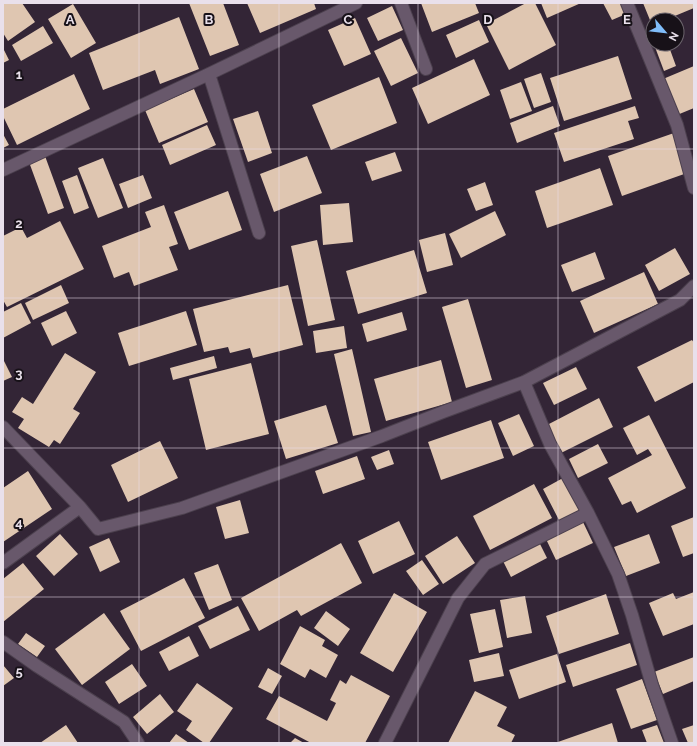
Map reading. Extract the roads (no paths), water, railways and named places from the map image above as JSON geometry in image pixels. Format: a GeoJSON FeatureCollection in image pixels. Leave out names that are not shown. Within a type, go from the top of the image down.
{"type":"FeatureCollection","features":[{"type":"Feature","properties":{"kind":"street"},"geometry":{"type":"LineString","coordinates":[[3,170],[209,74],[356,3]]}},
{"type":"Feature","properties":{"kind":"street"},"geometry":{"type":"LineString","coordinates":[[401,3],[426,69]]}},
{"type":"Feature","properties":{"kind":"street"},"geometry":{"type":"LineString","coordinates":[[627,3],[677,125],[694,188]]}},
{"type":"Feature","properties":{"kind":"street"},"geometry":{"type":"LineString","coordinates":[[209,74],[259,233]]}},
{"type":"Feature","properties":{"kind":"street"},"geometry":{"type":"LineString","coordinates":[[3,427],[80,507],[98,529],[182,508],[382,436],[524,382],[680,300],[694,286]]}},
{"type":"Feature","properties":{"kind":"street"},"geometry":{"type":"LineString","coordinates":[[524,382],[550,444],[588,513],[620,580],[632,615],[652,685],[672,743]]}},
{"type":"Feature","properties":{"kind":"street"},"geometry":{"type":"LineString","coordinates":[[3,563],[80,507]]}},
{"type":"Feature","properties":{"kind":"street"},"geometry":{"type":"LineString","coordinates":[[385,743],[458,598],[485,564],[588,513]]}},
{"type":"Feature","properties":{"kind":"street"},"geometry":{"type":"LineString","coordinates":[[3,642],[37,666],[124,722],[138,743]]}}]}
